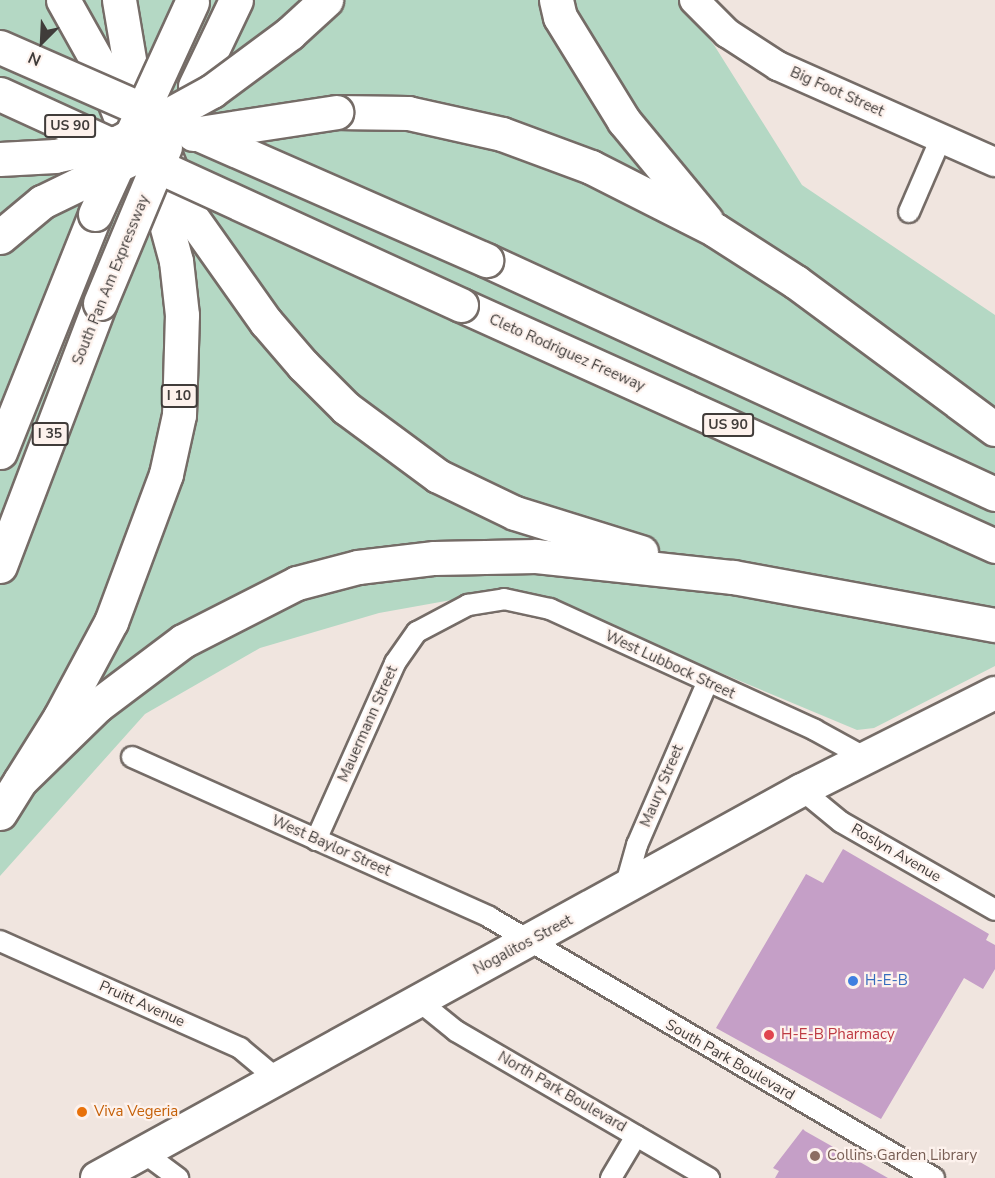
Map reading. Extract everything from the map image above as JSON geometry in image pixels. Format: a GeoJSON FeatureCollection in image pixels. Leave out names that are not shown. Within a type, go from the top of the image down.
{"type":"FeatureCollection","features":[{"type":"Feature","properties":{"kind":"highway","name":"I 10"},"geometry":{"type":"LineString","coordinates":[[0,813],[96,652],[125,592],[166,474],[179,415],[182,315],[166,223],[101,68],[63,0]]}},
{"type":"Feature","properties":{"kind":"highway"},"geometry":{"type":"LineString","coordinates":[[119,0],[131,71],[188,212],[266,322],[346,408],[438,476],[515,513],[733,577]]}},
{"type":"Feature","properties":{"kind":"highway","name":"South Pan Am Expressway"},"geometry":{"type":"LineString","coordinates":[[0,566],[100,303],[195,86],[236,0]]}},
{"type":"Feature","properties":{"kind":"highway"},"geometry":{"type":"LineString","coordinates":[[0,159],[55,156],[119,142],[212,91],[290,33],[326,0]]}},
{"type":"Feature","properties":{"kind":"highway"},"geometry":{"type":"LineString","coordinates":[[556,0],[560,17],[624,121],[715,230]]}},
{"type":"Feature","properties":{"kind":"highway","name":"I 35"},"geometry":{"type":"LineString","coordinates":[[0,452],[95,214],[192,1]]}},
{"type":"Feature","properties":{"kind":"highway"},"geometry":{"type":"LineString","coordinates":[[0,47],[486,260],[995,494]]}},
{"type":"Feature","properties":{"kind":"highway","name":"Cleto Rodriguez Freeway"},"geometry":{"type":"LineString","coordinates":[[0,94],[995,546]]}},
{"type":"Feature","properties":{"kind":"highway"},"geometry":{"type":"LineString","coordinates":[[0,237],[42,202],[125,159],[184,136],[336,112],[408,113],[502,134],[591,167],[715,230],[900,355],[995,429]]}},
{"type":"Feature","properties":{"kind":"highway"},"geometry":{"type":"LineString","coordinates":[[20,782],[98,705],[155,659],[297,583],[358,567],[434,558],[536,556],[733,577],[986,622]]}},
{"type":"Feature","properties":{"kind":"main road","name":"Big Foot Street"},"geometry":{"type":"LineString","coordinates":[[694,0],[727,33],[778,66],[995,162]]}},
{"type":"Feature","properties":{"kind":"main road","name":"Nogalitos Street"},"geometry":{"type":"LineString","coordinates":[[97,1178],[526,942],[624,891],[802,790],[995,693]]}},
{"type":"Feature","properties":{"kind":"main road","name":"Nogalitos Street"},"geometry":{"type":"LineString","coordinates":[[950,715],[995,709]]}},
{"type":"Feature","properties":{"kind":"street"},"geometry":{"type":"LineString","coordinates":[[909,212],[941,138]]}},
{"type":"Feature","properties":{"kind":"street","name":"West Lubbock Street"},"geometry":{"type":"LineString","coordinates":[[468,605],[504,599],[550,609],[814,730],[866,758]]}},
{"type":"Feature","properties":{"kind":"street","name":"Mauermann Street"},"geometry":{"type":"LineString","coordinates":[[316,840],[395,663],[417,632],[468,605]]}},
{"type":"Feature","properties":{"kind":"street","name":"Maury Street"},"geometry":{"type":"LineString","coordinates":[[624,891],[637,845],[707,682]]}},
{"type":"Feature","properties":{"kind":"street","name":"West Baylor Street"},"geometry":{"type":"LineString","coordinates":[[132,757],[489,917],[526,942]]}},
{"type":"Feature","properties":{"kind":"street","name":"Roslyn Avenue"},"geometry":{"type":"LineString","coordinates":[[802,790],[841,822],[995,910]]}},
{"type":"Feature","properties":{"kind":"street","name":"Pruitt Avenue"},"geometry":{"type":"LineString","coordinates":[[0,941],[240,1048],[277,1079]]}},
{"type":"Feature","properties":{"kind":"street","name":"South Park Boulevard"},"geometry":{"type":"LineString","coordinates":[[526,942],[934,1178]]}},
{"type":"Feature","properties":{"kind":"street","name":"North Park Boulevard"},"geometry":{"type":"LineString","coordinates":[[419,1001],[456,1031],[709,1178]]}},
{"type":"Feature","properties":{"kind":"street"},"geometry":{"type":"LineString","coordinates":[[611,1178],[636,1136]]}},
{"type":"Feature","properties":{"kind":"street"},"geometry":{"type":"LineString","coordinates":[[143,1152],[178,1178]]}},
{"type":"Feature","properties":{"kind":"green space"},"geometry":{"type":"Polygon","coordinates":[[[0,0],[678,0],[714,45],[802,185],[995,315],[995,666],[874,728],[857,730],[532,594],[507,590],[379,613],[260,648],[145,714],[0,876],[0,0]]]}},
{"type":"Feature","properties":{"kind":"building","name":"H-E-B"},"geometry":{"type":"Polygon","coordinates":[[[843,849],[989,934],[986,940],[995,945],[995,969],[983,989],[964,978],[881,1119],[716,1028],[806,874],[823,883],[843,849]]]}},
{"type":"Feature","properties":{"kind":"building","name":"Collins Garden Library"},"geometry":{"type":"Polygon","coordinates":[[[803,1129],[888,1178],[775,1178],[779,1171],[773,1168],[803,1129]]]}},
{"type":"Feature","properties":{"kind":"place","name":"H-E-B"},"geometry":{"type":"Point","coordinates":[853,981]}},
{"type":"Feature","properties":{"kind":"place","name":"H-E-B Pharmacy"},"geometry":{"type":"Point","coordinates":[769,1035]}},
{"type":"Feature","properties":{"kind":"place","name":"Viva Vegeria"},"geometry":{"type":"Point","coordinates":[82,1112]}},
{"type":"Feature","properties":{"kind":"place","name":"Collins Garden Library"},"geometry":{"type":"Point","coordinates":[815,1156]}}]}
